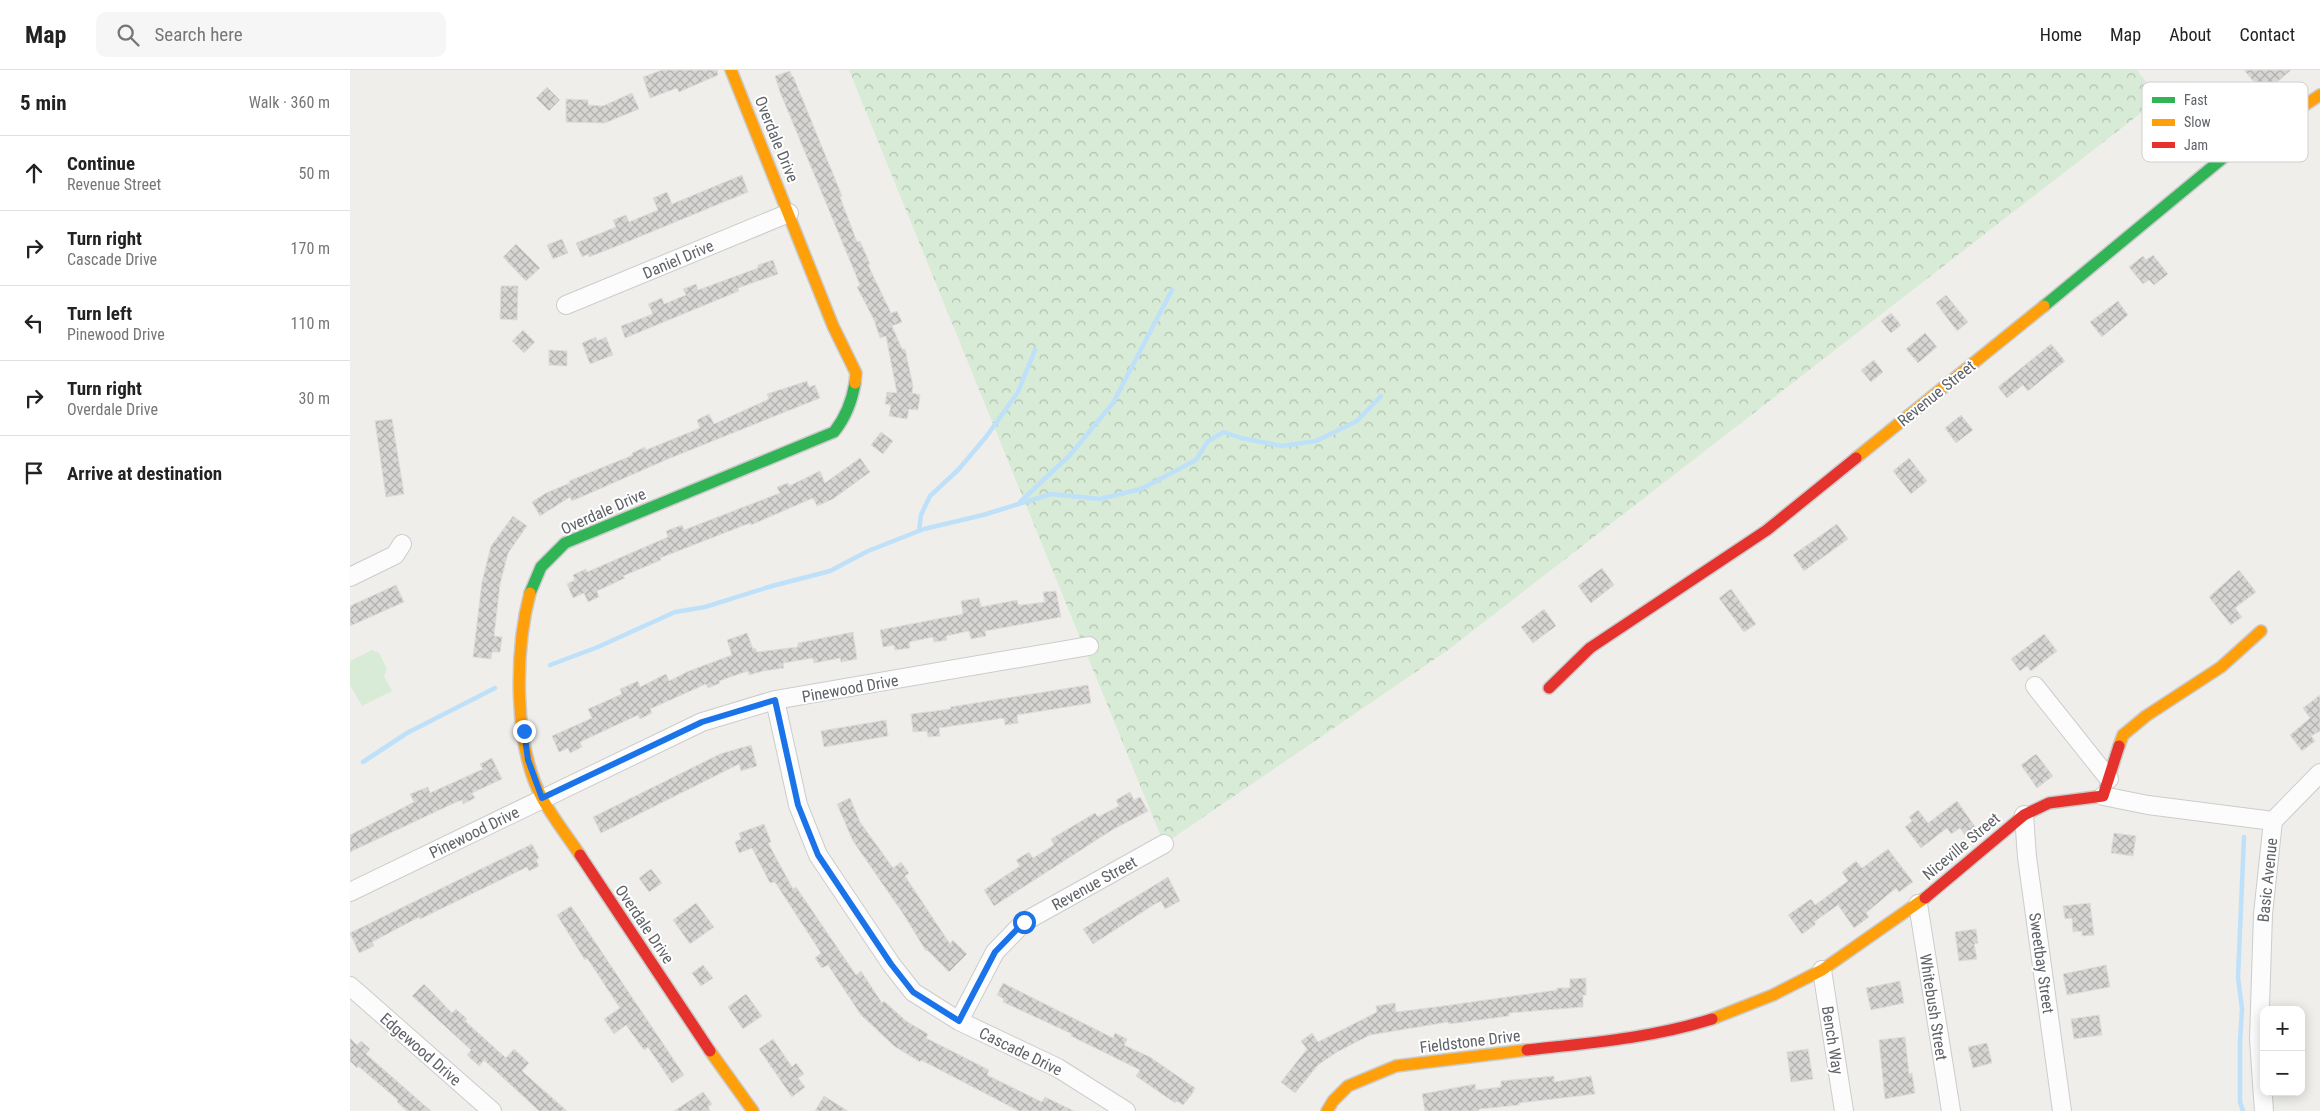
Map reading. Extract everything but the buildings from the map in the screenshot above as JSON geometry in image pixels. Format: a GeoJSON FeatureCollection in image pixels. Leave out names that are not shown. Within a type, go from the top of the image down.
{"type":"FeatureCollection","features":[{"type":"Feature","properties":{"kind":"street","name":"Overdale Drive"},"geometry":{"type":"LineString","coordinates":[[731,70],[833,326],[856,373],[852,400],[841,423],[834,432],[565,543],[541,567],[528,600],[520,666],[528,760],[542,798],[721,1067],[753,1111]]}},
{"type":"Feature","properties":{"kind":"street","name":"Revenue Street"},"geometry":{"type":"LineString","coordinates":[[2308,103],[2320,94]]}},
{"type":"Feature","properties":{"kind":"street","name":"Revenue Street"},"geometry":{"type":"LineString","coordinates":[[1549,688],[1590,648],[1767,530],[2220,162]]}},
{"type":"Feature","properties":{"kind":"street","name":"Daniel Drive"},"geometry":{"type":"LineString","coordinates":[[566,305],[789,213]]}},
{"type":"Feature","properties":{"kind":"street"},"geometry":{"type":"LineString","coordinates":[[350,577],[395,555],[402,544]]}},
{"type":"Feature","properties":{"kind":"street"},"geometry":{"type":"LineString","coordinates":[[2103,796],[2123,735],[2146,716],[2221,667],[2261,631]]}},
{"type":"Feature","properties":{"kind":"street","name":"Pinewood Drive"},"geometry":{"type":"LineString","coordinates":[[350,892],[702,722],[775,700],[1089,646]]}},
{"type":"Feature","properties":{"kind":"street"},"geometry":{"type":"LineString","coordinates":[[2035,686],[2109,779]]}},
{"type":"Feature","properties":{"kind":"street","name":"Cascade Drive"},"geometry":{"type":"LineString","coordinates":[[775,700],[798,805],[818,855],[891,964],[913,992],[959,1021],[1058,1068],[1126,1111]]}},
{"type":"Feature","properties":{"kind":"street"},"geometry":{"type":"LineString","coordinates":[[2273,821],[2320,773]]}},
{"type":"Feature","properties":{"kind":"street","name":"Basic Avenue"},"geometry":{"type":"LineString","coordinates":[[2103,796],[2148,805],[2273,821],[2262,914],[2259,1039],[2264,1111]]}},
{"type":"Feature","properties":{"kind":"street","name":"Niceville Street"},"geometry":{"type":"LineString","coordinates":[[1633,1037],[1677,1030],[1738,1010],[1822,970],[1918,904],[2024,815],[2049,802],[2103,796]]}},
{"type":"Feature","properties":{"kind":"street","name":"Sweetbay Street"},"geometry":{"type":"LineString","coordinates":[[2024,815],[2027,857],[2062,1111]]}},
{"type":"Feature","properties":{"kind":"street","name":"Revenue Street"},"geometry":{"type":"LineString","coordinates":[[959,1021],[995,952],[1024,922],[1164,844]]}},
{"type":"Feature","properties":{"kind":"street","name":"Whitebush Street"},"geometry":{"type":"LineString","coordinates":[[1918,904],[1951,1111]]}},
{"type":"Feature","properties":{"kind":"street","name":"Bench Way"},"geometry":{"type":"LineString","coordinates":[[1822,970],[1844,1111]]}},
{"type":"Feature","properties":{"kind":"street","name":"Edgewood Drive"},"geometry":{"type":"LineString","coordinates":[[350,986],[492,1111]]}},
{"type":"Feature","properties":{"kind":"street","name":"Fieldstone Drive"},"geometry":{"type":"LineString","coordinates":[[1326,1111],[1348,1086],[1396,1066],[1633,1037]]}},
{"type":"Feature","properties":{"kind":"green space"},"geometry":{"type":"Polygon","coordinates":[[[849,70],[2137,70],[2146,82],[2142,82],[2142,112],[1448,650],[1164,844],[849,70]]]}},
{"type":"Feature","properties":{"kind":"green space"},"geometry":{"type":"Polygon","coordinates":[[[372,650],[379,653],[387,669],[384,676],[392,691],[362,706],[350,685],[350,661],[372,650]]]}},
{"type":"Feature","properties":{"kind":"waterway"},"geometry":{"type":"LineString","coordinates":[[1020,502],[1070,455],[1113,403],[1172,290]]}},
{"type":"Feature","properties":{"kind":"waterway"},"geometry":{"type":"LineString","coordinates":[[919,531],[921,515],[930,496],[958,470],[986,437],[1018,392],[1035,350]]}},
{"type":"Feature","properties":{"kind":"waterway"},"geometry":{"type":"LineString","coordinates":[[550,665],[598,647],[675,612],[705,607],[772,586],[830,571],[868,551],[924,529],[983,515],[1051,494],[1100,499],[1141,489],[1196,460],[1208,441],[1224,432],[1241,438],[1282,446],[1316,441],[1357,421],[1381,396]]}},
{"type":"Feature","properties":{"kind":"waterway"},"geometry":{"type":"LineString","coordinates":[[363,762],[407,733],[495,688]]}},
{"type":"Feature","properties":{"kind":"waterway"},"geometry":{"type":"LineString","coordinates":[[2243,1111],[2240,1102],[2242,1009],[2238,977],[2244,837]]}},
{"type":"Feature","properties":{"kind":"traffic: fast"},"geometry":{"type":"LineString","coordinates":[[2044,306],[2218,162]]}},
{"type":"Feature","properties":{"kind":"traffic: fast"},"geometry":{"type":"LineString","coordinates":[[530,593],[541,567],[565,543],[834,432],[848,409],[855,383]]}},
{"type":"Feature","properties":{"kind":"traffic: slow"},"geometry":{"type":"LineString","coordinates":[[731,70],[833,326],[856,373],[855,383]]}},
{"type":"Feature","properties":{"kind":"traffic: slow"},"geometry":{"type":"LineString","coordinates":[[2308,103],[2320,95]]}},
{"type":"Feature","properties":{"kind":"traffic: slow"},"geometry":{"type":"LineString","coordinates":[[1856,458],[2044,306]]}},
{"type":"Feature","properties":{"kind":"traffic: slow"},"geometry":{"type":"LineString","coordinates":[[530,593],[521,641],[520,669],[520,697],[526,751],[542,798],[580,855]]}},
{"type":"Feature","properties":{"kind":"traffic: slow"},"geometry":{"type":"LineString","coordinates":[[2119,746],[2123,735],[2146,716],[2221,667],[2261,631]]}},
{"type":"Feature","properties":{"kind":"traffic: slow"},"geometry":{"type":"LineString","coordinates":[[1712,1019],[1773,995],[1822,970],[1925,898]]}},
{"type":"Feature","properties":{"kind":"traffic: slow"},"geometry":{"type":"LineString","coordinates":[[1327,1111],[1333,1101],[1348,1086],[1396,1066],[1527,1050]]}},
{"type":"Feature","properties":{"kind":"traffic: slow"},"geometry":{"type":"LineString","coordinates":[[710,1051],[753,1111]]}},
{"type":"Feature","properties":{"kind":"traffic: jam"},"geometry":{"type":"LineString","coordinates":[[1549,688],[1590,648],[1767,530],[1856,458]]}},
{"type":"Feature","properties":{"kind":"traffic: jam"},"geometry":{"type":"LineString","coordinates":[[1925,898],[2024,815],[2049,803],[2103,796],[2119,746]]}},
{"type":"Feature","properties":{"kind":"traffic: jam"},"geometry":{"type":"LineString","coordinates":[[580,855],[710,1051]]}},
{"type":"Feature","properties":{"kind":"traffic: jam"},"geometry":{"type":"LineString","coordinates":[[1527,1050],[1644,1035],[1689,1026],[1712,1019]]}},
{"type":"Feature","properties":{"kind":"route"},"geometry":{"type":"LineString","coordinates":[[524,731],[528,760],[542,798],[702,722],[775,700],[798,805],[818,855],[891,964],[913,992],[959,1021],[995,952],[1024,922]]}}]}
